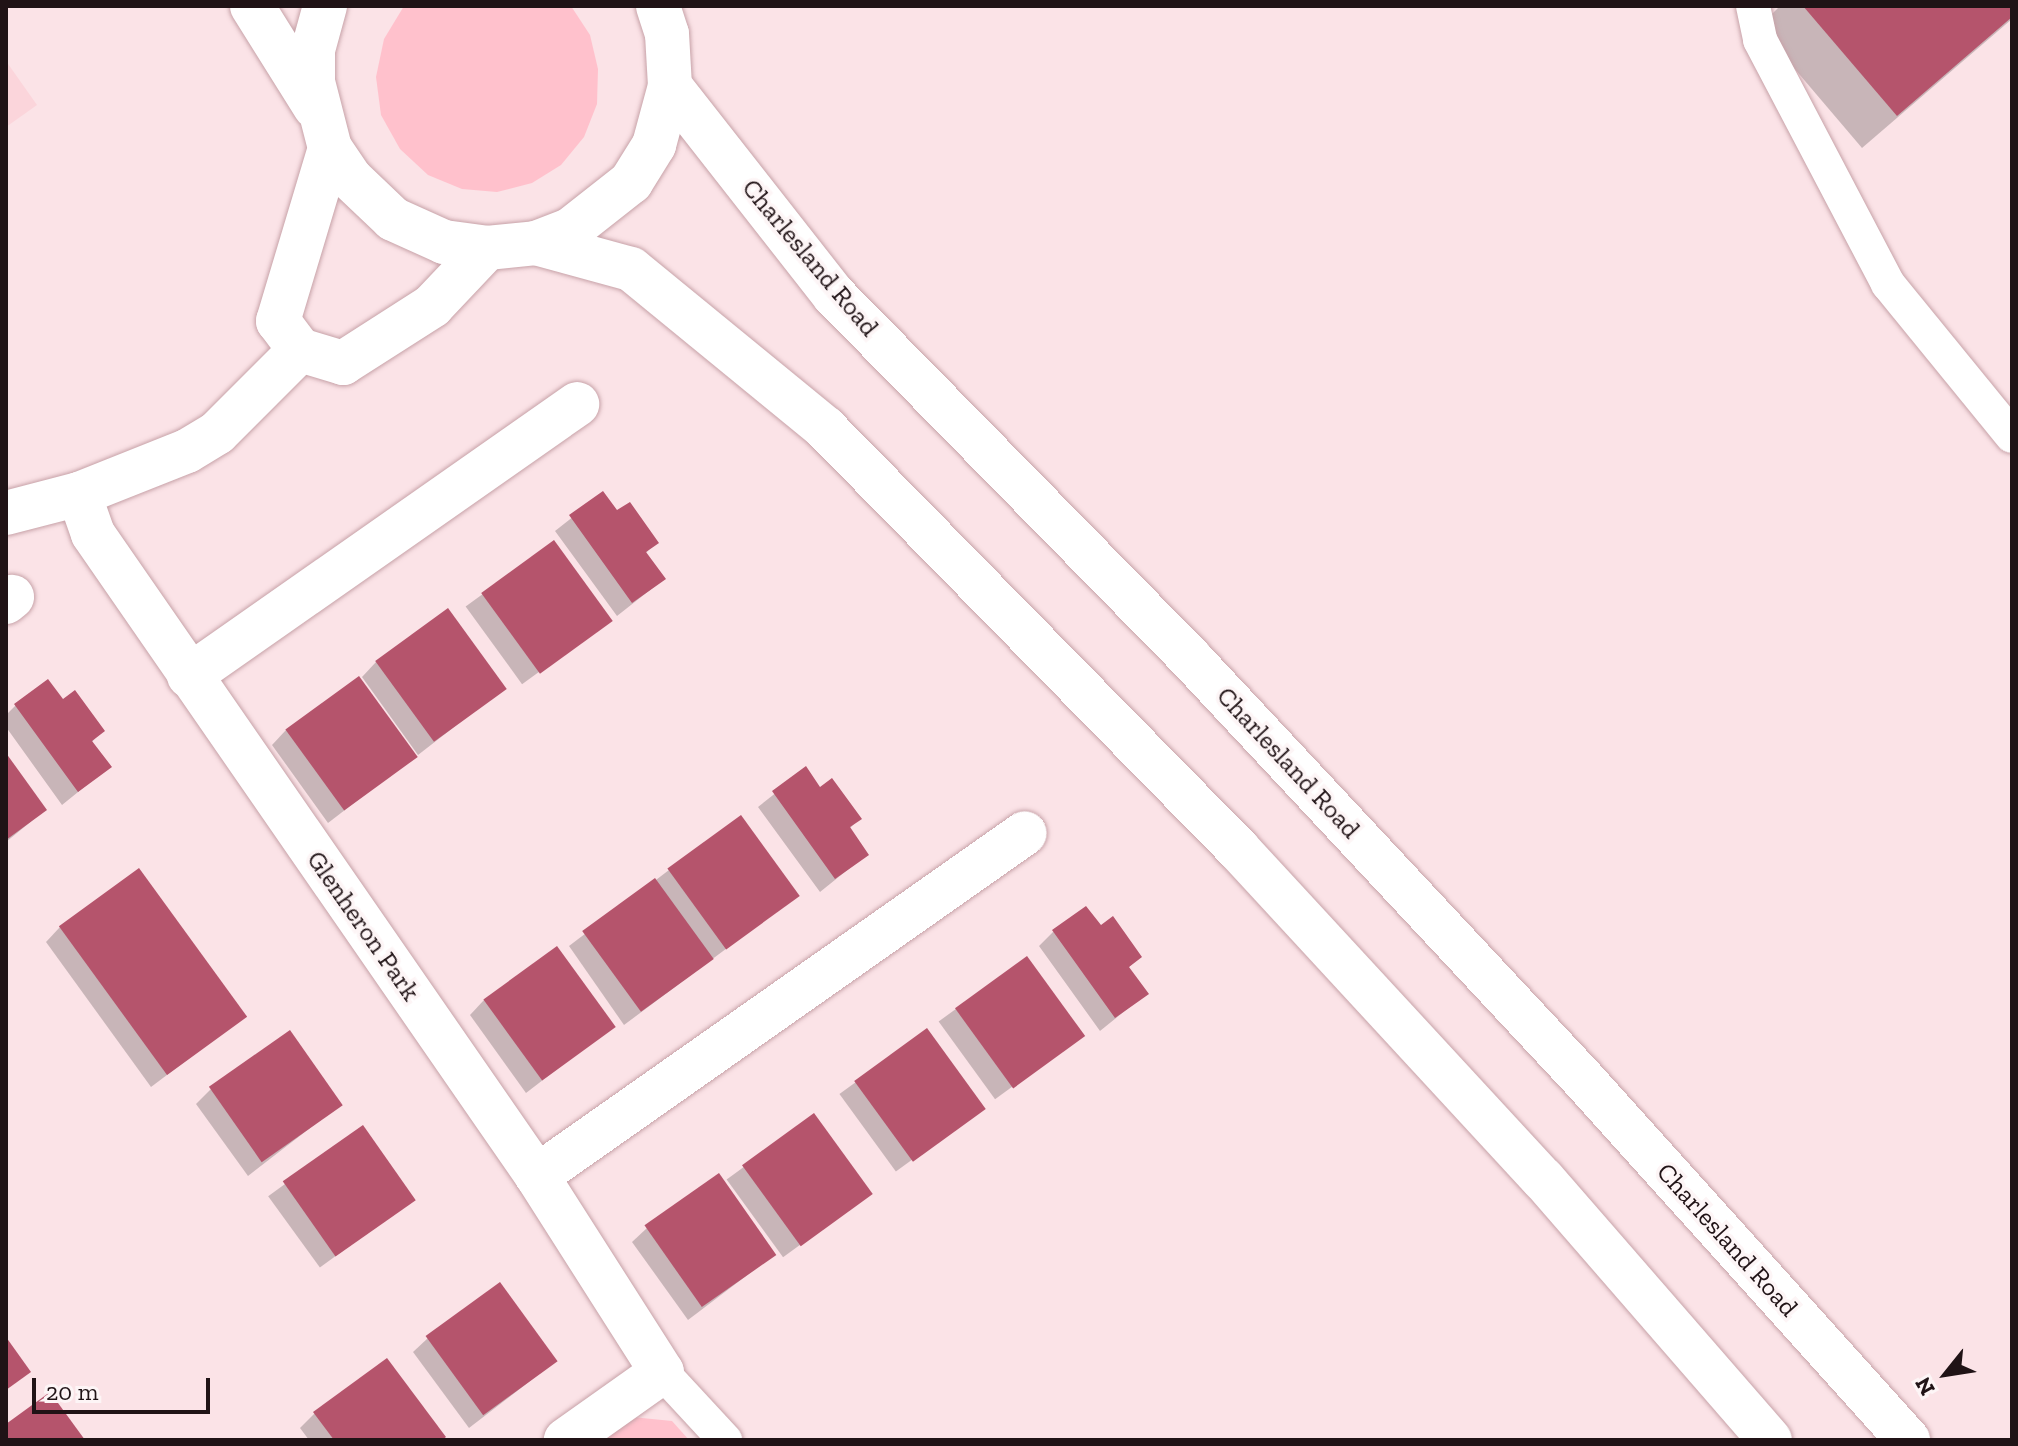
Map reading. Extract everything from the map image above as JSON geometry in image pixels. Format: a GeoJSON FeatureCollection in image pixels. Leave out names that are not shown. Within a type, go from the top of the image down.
{"type":"FeatureCollection","features":[{"type":"Feature","properties":{"kind":"main road"},"geometry":{"type":"LineString","coordinates":[[252,6],[350,178],[393,219],[444,242],[487,248],[536,243],[600,211],[631,182],[654,145],[670,86],[667,34],[658,6]]}},
{"type":"Feature","properties":{"kind":"main road"},"geometry":{"type":"LineString","coordinates":[[325,6],[313,50],[324,130],[278,321],[300,350],[343,363],[432,306],[487,248]]}},
{"type":"Feature","properties":{"kind":"main road","name":"Charlesland Road"},"geometry":{"type":"LineString","coordinates":[[670,86],[834,295],[1211,681],[1583,1079],[1908,1440]]}},
{"type":"Feature","properties":{"kind":"main road"},"geometry":{"type":"LineString","coordinates":[[536,243],[631,269],[825,428],[1238,849],[1543,1179],[1770,1440]]}},
{"type":"Feature","properties":{"kind":"main road"},"geometry":{"type":"LineString","coordinates":[[6,513],[79,494],[187,451],[217,433],[300,350]]}},
{"type":"Feature","properties":{"kind":"main road"},"geometry":{"type":"LineString","coordinates":[[189,676],[577,404]]}},
{"type":"Feature","properties":{"kind":"main road","name":"Glenheron Park"},"geometry":{"type":"LineString","coordinates":[[79,494],[93,534],[537,1176],[662,1372]]}},
{"type":"Feature","properties":{"kind":"main road"},"geometry":{"type":"LineString","coordinates":[[537,1176],[1025,833]]}},
{"type":"Feature","properties":{"kind":"main road"},"geometry":{"type":"LineString","coordinates":[[566,1440],[662,1372]]}},
{"type":"Feature","properties":{"kind":"lane"},"geometry":{"type":"LineString","coordinates":[[1753,6],[1760,40],[1888,284],[2012,436]]}},
{"type":"Feature","properties":{"kind":"lane"},"geometry":{"type":"LineString","coordinates":[[662,1372],[725,1440]]}},
{"type":"Feature","properties":{"kind":"shaded area"},"geometry":{"type":"Polygon","coordinates":[[[404,6],[571,6],[590,35],[598,69],[597,104],[584,137],[561,165],[532,183],[497,192],[462,189],[428,175],[400,149],[381,115],[376,77],[384,39],[404,6]]]}},
{"type":"Feature","properties":{"kind":"shaded area"},"geometry":{"type":"Polygon","coordinates":[[[6,61],[37,105],[6,127],[6,61]]]}},
{"type":"Feature","properties":{"kind":"shaded area"},"geometry":{"type":"Polygon","coordinates":[[[632,1417],[672,1421],[689,1440],[600,1440],[632,1417]]]}},
{"type":"Feature","properties":{"kind":"building"},"geometry":{"type":"Polygon","coordinates":[[[1803,6],[2012,6],[2012,17],[1897,116],[1803,6]]]}},
{"type":"Feature","properties":{"kind":"building"},"geometry":{"type":"Polygon","coordinates":[[[603,491],[617,510],[630,502],[659,543],[646,552],[666,579],[632,603],[569,515],[603,491]]]}},
{"type":"Feature","properties":{"kind":"building"},"geometry":{"type":"Polygon","coordinates":[[[554,540],[613,621],[540,674],[481,593],[554,540]]]}},
{"type":"Feature","properties":{"kind":"building"},"geometry":{"type":"Polygon","coordinates":[[[448,608],[507,689],[434,742],[375,661],[448,608]]]}},
{"type":"Feature","properties":{"kind":"building"},"geometry":{"type":"Polygon","coordinates":[[[359,676],[418,757],[344,810],[285,729],[359,676]]]}},
{"type":"Feature","properties":{"kind":"building"},"geometry":{"type":"Polygon","coordinates":[[[48,679],[63,699],[75,690],[105,731],[92,741],[112,767],[78,792],[14,704],[48,679]]]}},
{"type":"Feature","properties":{"kind":"building"},"geometry":{"type":"Polygon","coordinates":[[[6,753],[47,810],[6,840],[6,753]]]}},
{"type":"Feature","properties":{"kind":"building"},"geometry":{"type":"Polygon","coordinates":[[[806,766],[820,787],[832,778],[862,819],[850,827],[869,855],[835,879],[772,791],[806,766]]]}},
{"type":"Feature","properties":{"kind":"building"},"geometry":{"type":"Polygon","coordinates":[[[741,815],[800,896],[726,949],[667,868],[741,815]]]}},
{"type":"Feature","properties":{"kind":"building"},"geometry":{"type":"Polygon","coordinates":[[[139,868],[247,1017],[167,1075],[59,926],[139,868]]]}},
{"type":"Feature","properties":{"kind":"building"},"geometry":{"type":"Polygon","coordinates":[[[655,878],[714,959],[641,1012],[582,931],[655,878]]]}},
{"type":"Feature","properties":{"kind":"building"},"geometry":{"type":"Polygon","coordinates":[[[1086,906],[1101,925],[1113,916],[1142,957],[1129,967],[1149,994],[1115,1018],[1052,930],[1086,906]]]}},
{"type":"Feature","properties":{"kind":"building"},"geometry":{"type":"Polygon","coordinates":[[[557,946],[616,1027],[542,1080],[483,999],[557,946]]]}},
{"type":"Feature","properties":{"kind":"building"},"geometry":{"type":"Polygon","coordinates":[[[1027,956],[1085,1036],[1013,1088],[955,1008],[1027,956]]]}},
{"type":"Feature","properties":{"kind":"building"},"geometry":{"type":"Polygon","coordinates":[[[927,1028],[986,1109],[913,1162],[854,1081],[927,1028]]]}},
{"type":"Feature","properties":{"kind":"building"},"geometry":{"type":"Polygon","coordinates":[[[290,1030],[343,1105],[262,1162],[209,1087],[290,1030]]]}},
{"type":"Feature","properties":{"kind":"building"},"geometry":{"type":"Polygon","coordinates":[[[814,1113],[873,1194],[801,1246],[742,1165],[814,1113]]]}},
{"type":"Feature","properties":{"kind":"building"},"geometry":{"type":"Polygon","coordinates":[[[363,1125],[416,1200],[335,1257],[283,1181],[363,1125]]]}},
{"type":"Feature","properties":{"kind":"building"},"geometry":{"type":"Polygon","coordinates":[[[719,1173],[776,1255],[702,1307],[644,1225],[719,1173]]]}},
{"type":"Feature","properties":{"kind":"building"},"geometry":{"type":"Polygon","coordinates":[[[500,1282],[558,1361],[483,1415],[426,1336],[500,1282]]]}},
{"type":"Feature","properties":{"kind":"building"},"geometry":{"type":"Polygon","coordinates":[[[6,1337],[31,1372],[6,1390],[6,1337]]]}},
{"type":"Feature","properties":{"kind":"building"},"geometry":{"type":"Polygon","coordinates":[[[387,1358],[446,1437],[442,1440],[334,1440],[313,1412],[387,1358]]]}},
{"type":"Feature","properties":{"kind":"building"},"geometry":{"type":"Polygon","coordinates":[[[50,1392],[85,1440],[6,1440],[6,1424],[50,1392]]]}}]}
